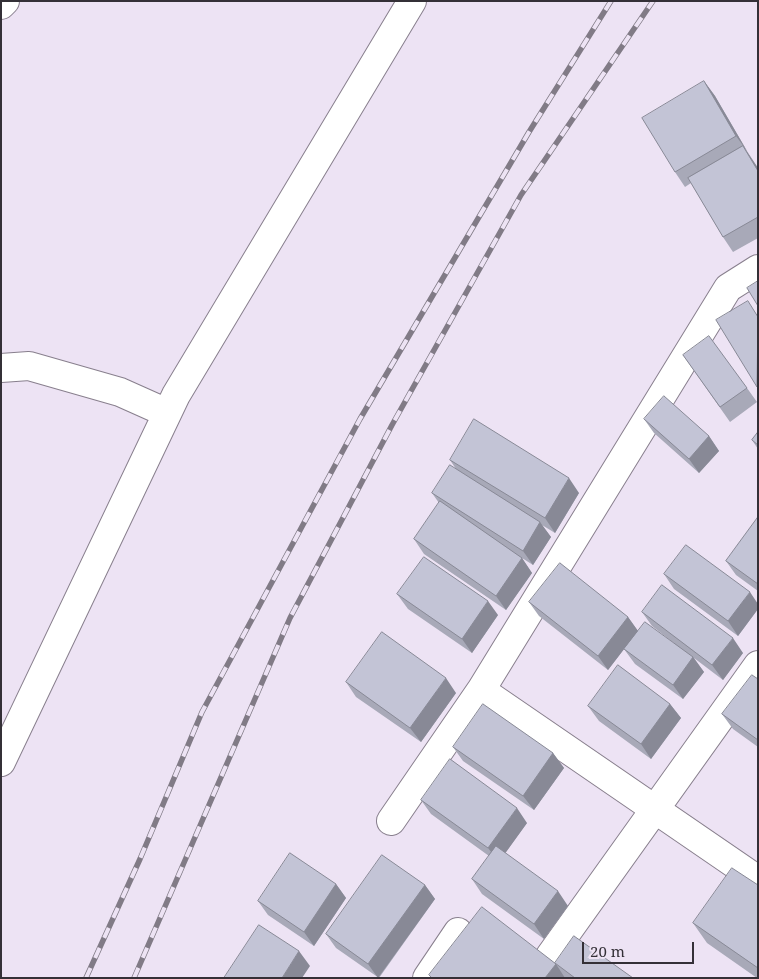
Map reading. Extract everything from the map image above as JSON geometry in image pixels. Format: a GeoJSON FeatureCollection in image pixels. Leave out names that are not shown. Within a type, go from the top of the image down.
{"type":"FeatureCollection","features":[{"type":"Feature","properties":{"kind":"street"},"geometry":{"type":"LineString","coordinates":[[1,5],[4,1]]}},
{"type":"Feature","properties":{"kind":"street"},"geometry":{"type":"LineString","coordinates":[[1,762],[176,395],[412,1]]}},
{"type":"Feature","properties":{"kind":"street"},"geometry":{"type":"LineString","coordinates":[[391,821],[480,690],[728,288],[758,269]]}},
{"type":"Feature","properties":{"kind":"street"},"geometry":{"type":"LineString","coordinates":[[1,368],[29,366],[120,392],[168,413]]}},
{"type":"Feature","properties":{"kind":"street"},"geometry":{"type":"LineString","coordinates":[[550,956],[758,665]]}},
{"type":"Feature","properties":{"kind":"street"},"geometry":{"type":"LineString","coordinates":[[480,690],[758,880]]}},
{"type":"Feature","properties":{"kind":"street"},"geometry":{"type":"LineString","coordinates":[[427,978],[458,932]]}},
{"type":"Feature","properties":{"kind":"building"},"geometry":{"type":"Polygon","coordinates":[[[704,81],[736,136],[675,172],[642,118],[704,81]]]}},
{"type":"Feature","properties":{"kind":"building"},"geometry":{"type":"Polygon","coordinates":[[[743,146],[758,171],[758,217],[723,237],[688,178],[743,146]]]}},
{"type":"Feature","properties":{"kind":"building"},"geometry":{"type":"Polygon","coordinates":[[[758,281],[758,306],[747,288],[758,281]]]}},
{"type":"Feature","properties":{"kind":"building"},"geometry":{"type":"Polygon","coordinates":[[[748,301],[758,317],[757,387],[716,320],[748,301]]]}},
{"type":"Feature","properties":{"kind":"building"},"geometry":{"type":"Polygon","coordinates":[[[709,336],[747,388],[720,407],[683,355],[709,336]]]}},
{"type":"Feature","properties":{"kind":"building"},"geometry":{"type":"Polygon","coordinates":[[[664,396],[709,436],[689,459],[644,419],[664,396]]]}},
{"type":"Feature","properties":{"kind":"building"},"geometry":{"type":"Polygon","coordinates":[[[474,419],[569,478],[545,518],[450,460],[474,419]]]}},
{"type":"Feature","properties":{"kind":"building"},"geometry":{"type":"Polygon","coordinates":[[[758,432],[758,445],[752,440],[758,432]]]}},
{"type":"Feature","properties":{"kind":"building"},"geometry":{"type":"Polygon","coordinates":[[[450,465],[540,522],[523,551],[432,493],[450,465]]]}},
{"type":"Feature","properties":{"kind":"building"},"geometry":{"type":"Polygon","coordinates":[[[440,501],[522,558],[496,596],[414,539],[440,501]]]}},
{"type":"Feature","properties":{"kind":"building"},"geometry":{"type":"Polygon","coordinates":[[[758,517],[758,584],[726,561],[758,517]]]}},
{"type":"Feature","properties":{"kind":"building"},"geometry":{"type":"Polygon","coordinates":[[[686,545],[750,592],[728,621],[664,574],[686,545]]]}},
{"type":"Feature","properties":{"kind":"building"},"geometry":{"type":"Polygon","coordinates":[[[424,557],[488,601],[462,639],[397,594],[424,557]]]}},
{"type":"Feature","properties":{"kind":"building"},"geometry":{"type":"Polygon","coordinates":[[[560,563],[628,617],[598,656],[529,602],[560,563]]]}},
{"type":"Feature","properties":{"kind":"building"},"geometry":{"type":"Polygon","coordinates":[[[662,585],[733,638],[712,665],[642,612],[662,585]]]}},
{"type":"Feature","properties":{"kind":"building"},"geometry":{"type":"Polygon","coordinates":[[[645,622],[693,657],[673,685],[624,649],[645,622]]]}},
{"type":"Feature","properties":{"kind":"building"},"geometry":{"type":"Polygon","coordinates":[[[382,632],[446,678],[410,728],[346,682],[382,632]]]}},
{"type":"Feature","properties":{"kind":"building"},"geometry":{"type":"Polygon","coordinates":[[[618,665],[670,704],[641,744],[588,706],[618,665]]]}},
{"type":"Feature","properties":{"kind":"building"},"geometry":{"type":"Polygon","coordinates":[[[752,675],[758,679],[758,740],[722,714],[752,675]]]}},
{"type":"Feature","properties":{"kind":"building"},"geometry":{"type":"Polygon","coordinates":[[[483,704],[553,753],[523,796],[453,747],[483,704]]]}},
{"type":"Feature","properties":{"kind":"building"},"geometry":{"type":"Polygon","coordinates":[[[450,759],[517,808],[488,848],[421,800],[450,759]]]}},
{"type":"Feature","properties":{"kind":"building"},"geometry":{"type":"Polygon","coordinates":[[[496,846],[558,891],[534,924],[472,879],[496,846]]]}},
{"type":"Feature","properties":{"kind":"building"},"geometry":{"type":"Polygon","coordinates":[[[290,853],[336,884],[304,932],[258,901],[290,853]]]}},
{"type":"Feature","properties":{"kind":"building"},"geometry":{"type":"Polygon","coordinates":[[[382,855],[425,885],[368,964],[326,934],[382,855]]]}},
{"type":"Feature","properties":{"kind":"building"},"geometry":{"type":"Polygon","coordinates":[[[732,868],[758,885],[758,968],[693,923],[732,868]]]}},
{"type":"Feature","properties":{"kind":"building"},"geometry":{"type":"Polygon","coordinates":[[[482,907],[556,964],[545,978],[432,978],[429,975],[482,907]]]}},
{"type":"Feature","properties":{"kind":"building"},"geometry":{"type":"Polygon","coordinates":[[[259,925],[299,951],[282,978],[224,978],[259,925]]]}},
{"type":"Feature","properties":{"kind":"building"},"geometry":{"type":"Polygon","coordinates":[[[574,936],[633,978],[575,978],[555,963],[574,936]]]}},
{"type":"Feature","properties":{"kind":"railway"},"geometry":{"type":"LineString","coordinates":[[86,978],[140,859],[202,712],[360,419],[529,132],[611,1]]}},
{"type":"Feature","properties":{"kind":"railway"},"geometry":{"type":"LineString","coordinates":[[134,978],[290,618],[392,425],[521,195],[653,1]]}}]}
